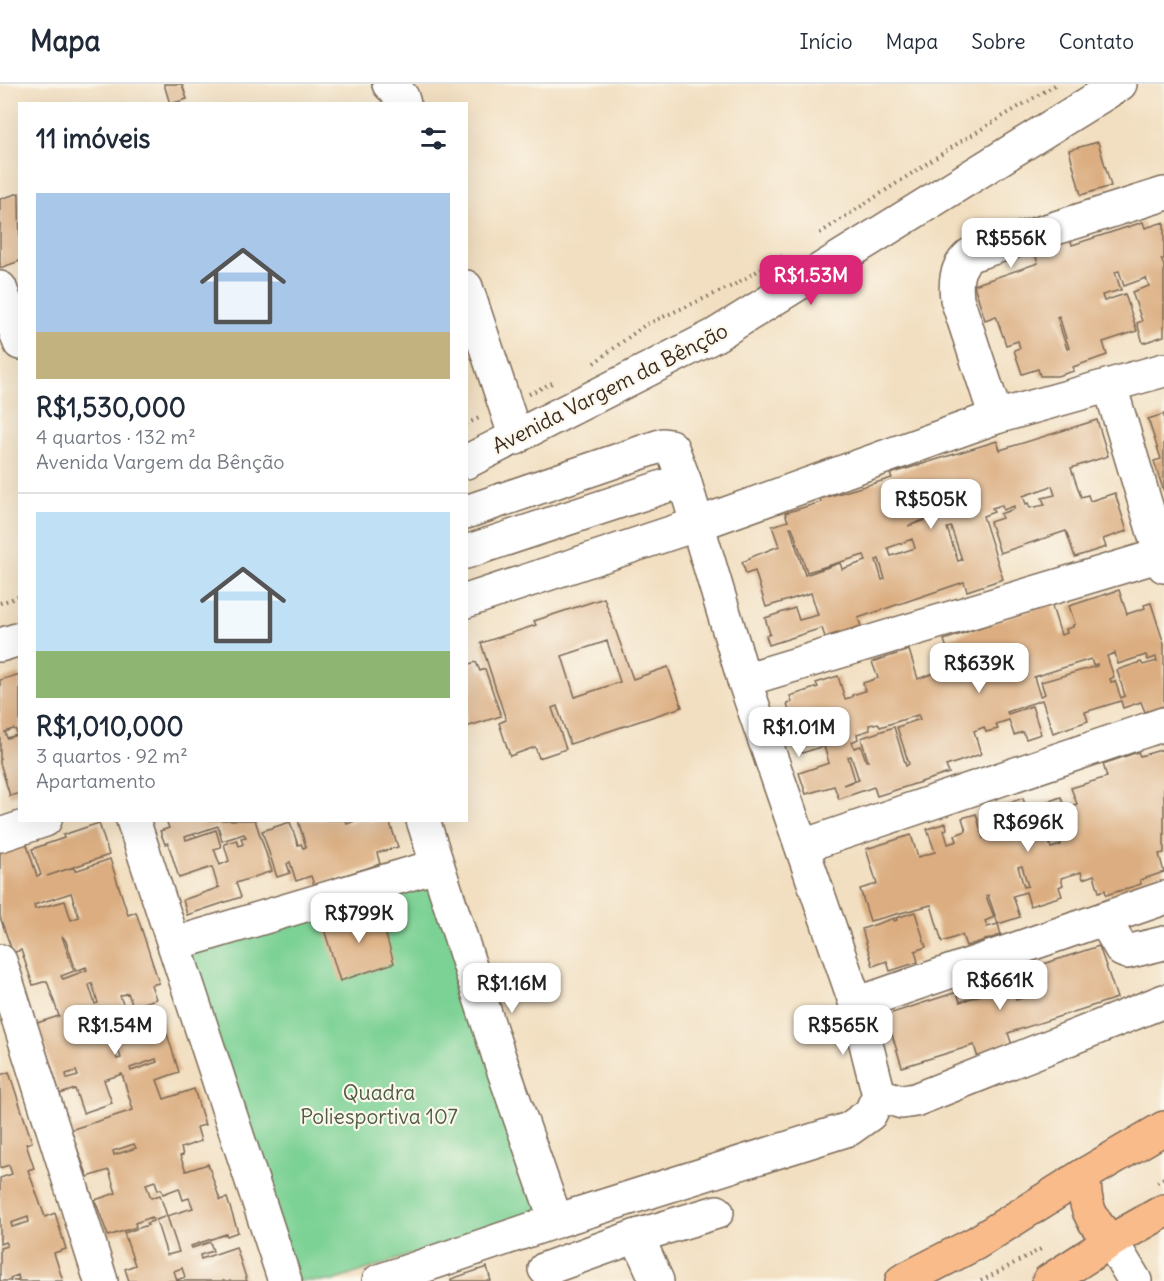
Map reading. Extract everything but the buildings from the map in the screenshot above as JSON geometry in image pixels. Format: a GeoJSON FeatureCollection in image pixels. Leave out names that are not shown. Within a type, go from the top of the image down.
{"type":"FeatureCollection","features":[{"type":"Feature","properties":{"kind":"main road"},"geometry":{"type":"LineString","coordinates":[[902,1281],[976,1243],[1164,1128]]}},
{"type":"Feature","properties":{"kind":"main road"},"geometry":{"type":"LineString","coordinates":[[1084,1175],[1084,1197],[1088,1210],[1093,1222],[1111,1241]]}},
{"type":"Feature","properties":{"kind":"main road"},"geometry":{"type":"LineString","coordinates":[[1049,1281],[1111,1241],[1164,1211]]}},
{"type":"Feature","properties":{"kind":"street"},"geometry":{"type":"LineString","coordinates":[[389,84],[402,97],[403,102]]}},
{"type":"Feature","properties":{"kind":"street","name":"Avenida Vargem da Bênção"},"geometry":{"type":"LineString","coordinates":[[468,461],[714,336],[1120,84]]}},
{"type":"Feature","properties":{"kind":"street"},"geometry":{"type":"LineString","coordinates":[[996,417],[957,299],[955,282],[961,263],[970,255],[1164,195]]}},
{"type":"Feature","properties":{"kind":"street"},"geometry":{"type":"LineString","coordinates":[[0,288],[18,338]]}},
{"type":"Feature","properties":{"kind":"street"},"geometry":{"type":"LineString","coordinates":[[468,293],[516,438]]}},
{"type":"Feature","properties":{"kind":"street"},"geometry":{"type":"LineString","coordinates":[[468,600],[698,525],[996,417],[1164,370]]}},
{"type":"Feature","properties":{"kind":"street"},"geometry":{"type":"LineString","coordinates":[[744,680],[1162,560],[1110,386]]}},
{"type":"Feature","properties":{"kind":"street"},"geometry":{"type":"LineString","coordinates":[[378,1281],[556,1221],[849,1128],[870,1114],[879,1095],[856,1005],[744,680],[698,525],[672,448],[663,445],[468,511]]}},
{"type":"Feature","properties":{"kind":"street"},"geometry":{"type":"LineString","coordinates":[[468,551],[684,480]]}},
{"type":"Feature","properties":{"kind":"street"},"geometry":{"type":"LineString","coordinates":[[0,645],[18,640]]}},
{"type":"Feature","properties":{"kind":"street"},"geometry":{"type":"LineString","coordinates":[[803,846],[1164,724]]}},
{"type":"Feature","properties":{"kind":"street"},"geometry":{"type":"LineString","coordinates":[[0,835],[39,822]]}},
{"type":"Feature","properties":{"kind":"street"},"geometry":{"type":"LineString","coordinates":[[134,822],[285,1281]]}},
{"type":"Feature","properties":{"kind":"street"},"geometry":{"type":"LineString","coordinates":[[424,822],[499,1057],[556,1221]]}},
{"type":"Feature","properties":{"kind":"street"},"geometry":{"type":"LineString","coordinates":[[174,944],[436,866]]}},
{"type":"Feature","properties":{"kind":"street"},"geometry":{"type":"LineString","coordinates":[[856,1005],[1164,898]]}},
{"type":"Feature","properties":{"kind":"street"},"geometry":{"type":"LineString","coordinates":[[1104,919],[1122,950],[1126,952],[1164,943]]}},
{"type":"Feature","properties":{"kind":"street"},"geometry":{"type":"LineString","coordinates":[[0,962],[101,1281]]}},
{"type":"Feature","properties":{"kind":"street"},"geometry":{"type":"LineString","coordinates":[[879,1095],[902,1102],[915,1100],[1164,1001]]}},
{"type":"Feature","properties":{"kind":"street"},"geometry":{"type":"LineString","coordinates":[[644,1194],[648,1233],[657,1281]]}},
{"type":"Feature","properties":{"kind":"street"},"geometry":{"type":"LineString","coordinates":[[545,1269],[717,1212]]}},
{"type":"Feature","properties":{"kind":"street"},"geometry":{"type":"LineString","coordinates":[[1111,1241],[1135,1281]]}},
{"type":"Feature","properties":{"kind":"path"},"geometry":{"type":"LineString","coordinates":[[811,239],[960,142],[1057,84]]}},
{"type":"Feature","properties":{"kind":"path"},"geometry":{"type":"LineString","coordinates":[[593,363],[645,325],[732,286],[791,252]]}},
{"type":"Feature","properties":{"kind":"path"},"geometry":{"type":"LineString","coordinates":[[468,423],[554,382]]}},
{"type":"Feature","properties":{"kind":"path"},"geometry":{"type":"LineString","coordinates":[[0,603],[18,597]]}},
{"type":"Feature","properties":{"kind":"green space","name":"Quadra Poliesportiva 107"},"geometry":{"type":"Polygon","coordinates":[[[446,853],[558,1205],[333,1281],[288,1281],[180,933],[446,853]]]}}]}
